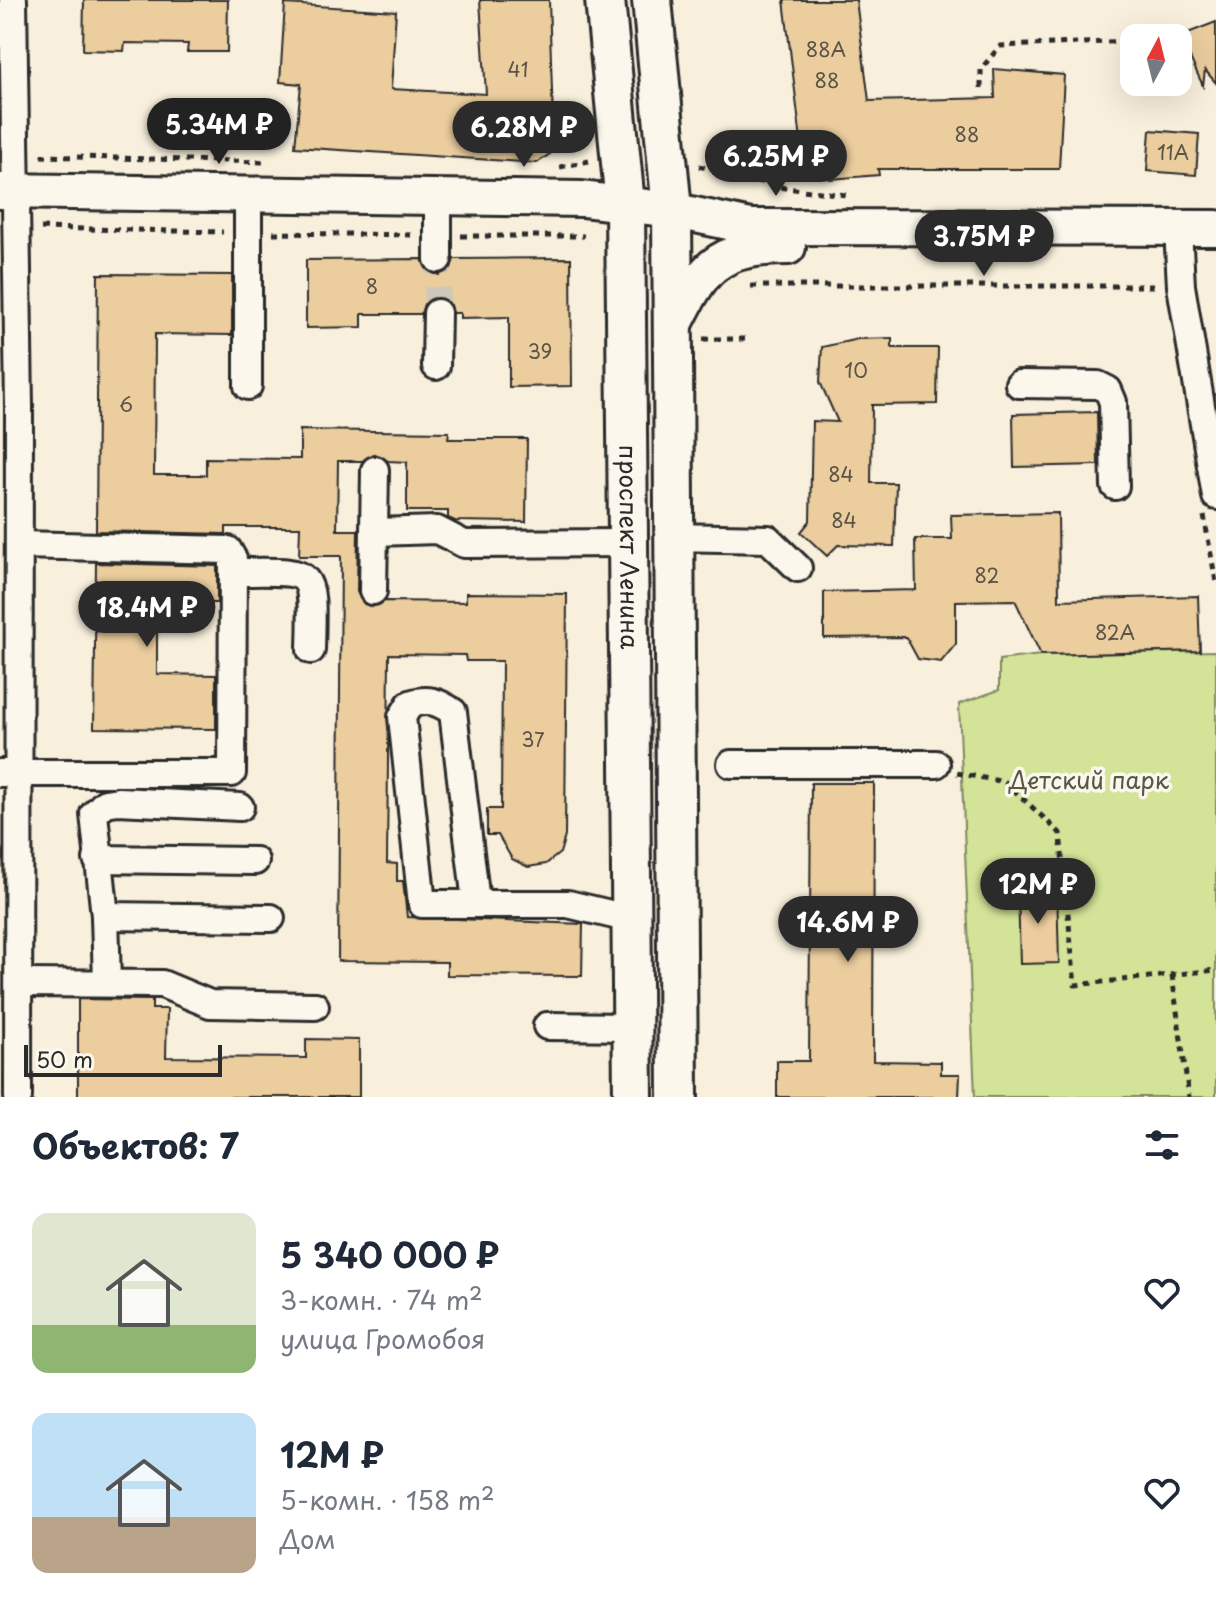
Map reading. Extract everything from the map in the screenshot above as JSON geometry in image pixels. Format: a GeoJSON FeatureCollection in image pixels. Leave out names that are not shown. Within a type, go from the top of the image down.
{"type":"FeatureCollection","features":[{"type":"Feature","properties":{"kind":"highway","name":"проспект Ленина"},"geometry":{"type":"LineString","coordinates":[[605,0],[625,204],[633,1097]]}},
{"type":"Feature","properties":{"kind":"highway","name":"проспект Ленина"},"geometry":{"type":"LineString","coordinates":[[652,0],[687,334],[672,537],[678,1097]]}},
{"type":"Feature","properties":{"kind":"main road"},"geometry":{"type":"LineString","coordinates":[[9,192],[582,199],[672,210],[751,227],[1178,239],[1216,251]]}},
{"type":"Feature","properties":{"kind":"main road"},"geometry":{"type":"LineString","coordinates":[[672,210],[751,247]]}},
{"type":"Feature","properties":{"kind":"main road"},"geometry":{"type":"LineString","coordinates":[[687,334],[695,283],[711,265],[751,247],[1178,239],[1216,228]]}},
{"type":"Feature","properties":{"kind":"street"},"geometry":{"type":"LineString","coordinates":[[13,0],[9,192],[18,228],[10,381],[10,935],[19,983],[18,1097]]}},
{"type":"Feature","properties":{"kind":"street"},"geometry":{"type":"LineString","coordinates":[[248,196],[248,386]]}},
{"type":"Feature","properties":{"kind":"street"},"geometry":{"type":"LineString","coordinates":[[438,197],[438,247]]}},
{"type":"Feature","properties":{"kind":"street"},"geometry":{"type":"LineString","coordinates":[[1178,239],[1181,286],[1216,496]]}},
{"type":"Feature","properties":{"kind":"street"},"geometry":{"type":"LineString","coordinates":[[436,366],[437,313]]}},
{"type":"Feature","properties":{"kind":"street"},"geometry":{"type":"LineString","coordinates":[[1019,384],[1098,385],[1108,390],[1113,402],[1115,486]]}},
{"type":"Feature","properties":{"kind":"street"},"geometry":{"type":"LineString","coordinates":[[373,591],[375,470]]}},
{"type":"Feature","properties":{"kind":"street"},"geometry":{"type":"LineString","coordinates":[[10,784],[232,773],[233,559],[228,550],[12,527]]}},
{"type":"Feature","properties":{"kind":"street"},"geometry":{"type":"LineString","coordinates":[[375,532],[437,530],[464,544],[628,543]]}},
{"type":"Feature","properties":{"kind":"street"},"geometry":{"type":"LineString","coordinates":[[672,537],[768,539],[798,568]]}},
{"type":"Feature","properties":{"kind":"street"},"geometry":{"type":"LineString","coordinates":[[233,572],[296,572],[308,580],[312,593],[311,650]]}},
{"type":"Feature","properties":{"kind":"street"},"geometry":{"type":"LineString","coordinates":[[476,902],[453,712],[441,703],[423,700],[410,704],[402,717],[422,904],[568,904],[631,919]]}},
{"type":"Feature","properties":{"kind":"street"},"geometry":{"type":"LineString","coordinates":[[731,764],[942,768]]}},
{"type":"Feature","properties":{"kind":"street"},"geometry":{"type":"LineString","coordinates":[[107,983],[105,916],[94,814],[105,803],[240,807]]}},
{"type":"Feature","properties":{"kind":"street"},"geometry":{"type":"LineString","coordinates":[[97,859],[255,861]]}},
{"type":"Feature","properties":{"kind":"street"},"geometry":{"type":"LineString","coordinates":[[105,916],[271,918]]}},
{"type":"Feature","properties":{"kind":"street"},"geometry":{"type":"LineString","coordinates":[[19,983],[162,984],[210,1004],[315,1006]]}},
{"type":"Feature","properties":{"kind":"street"},"geometry":{"type":"LineString","coordinates":[[547,1026],[632,1027]]}},
{"type":"Feature","properties":{"kind":"path"},"geometry":{"type":"LineString","coordinates":[[981,88],[981,69],[1000,46],[1120,42]]}},
{"type":"Feature","properties":{"kind":"path"},"geometry":{"type":"LineString","coordinates":[[698,166],[748,177]]}},
{"type":"Feature","properties":{"kind":"path"},"geometry":{"type":"LineString","coordinates":[[18,228],[248,232],[438,247],[584,236]]}},
{"type":"Feature","properties":{"kind":"path"},"geometry":{"type":"LineString","coordinates":[[751,286],[1168,286]]}},
{"type":"Feature","properties":{"kind":"path"},"geometry":{"type":"LineString","coordinates":[[687,334],[748,339]]}},
{"type":"Feature","properties":{"kind":"path"},"geometry":{"type":"LineString","coordinates":[[942,768],[1005,782],[1060,833],[1075,985],[1216,970]]}},
{"type":"Feature","properties":{"kind":"path"},"geometry":{"type":"LineString","coordinates":[[1172,975],[1189,1097]]}},
{"type":"Feature","properties":{"kind":"green space","name":"Детский парк"},"geometry":{"type":"Polygon","coordinates":[[[1216,651],[1216,1097],[975,1097],[959,704],[999,690],[999,660],[1041,655],[1216,651]]]}},
{"type":"Feature","properties":{"kind":"building"},"geometry":{"type":"Polygon","coordinates":[[[84,0],[228,0],[227,52],[187,52],[188,44],[125,43],[124,51],[83,50],[84,0]]]}},
{"type":"Feature","properties":{"kind":"building"},"geometry":{"type":"Polygon","coordinates":[[[480,0],[549,0],[554,151],[537,163],[295,147],[301,84],[280,82],[285,4],[396,11],[391,89],[486,94],[480,0]]]}},
{"type":"Feature","properties":{"kind":"building"},"geometry":{"type":"Polygon","coordinates":[[[784,0],[856,0],[869,101],[995,98],[994,69],[1064,75],[1059,169],[878,169],[879,175],[830,179],[804,165],[784,0]]]}},
{"type":"Feature","properties":{"kind":"building"},"geometry":{"type":"Polygon","coordinates":[[[1216,22],[1216,83],[1205,70],[1203,86],[1192,62],[1192,31],[1216,22]]]}},
{"type":"Feature","properties":{"kind":"building"},"geometry":{"type":"Polygon","coordinates":[[[1150,130],[1199,134],[1196,175],[1147,171],[1150,130]]]}},
{"type":"Feature","properties":{"kind":"building"},"geometry":{"type":"Polygon","coordinates":[[[571,258],[572,386],[509,387],[509,317],[460,318],[460,313],[453,313],[451,305],[438,297],[424,304],[421,314],[362,314],[362,327],[306,328],[306,260],[422,259],[429,272],[439,275],[451,268],[454,259],[571,258]]]}},
{"type":"Feature","properties":{"kind":"building"},"geometry":{"type":"Polygon","coordinates":[[[98,274],[232,275],[232,335],[155,334],[154,475],[206,475],[206,458],[300,459],[300,430],[449,432],[448,439],[527,439],[526,522],[455,521],[448,518],[448,511],[407,511],[407,462],[388,461],[374,454],[362,461],[338,461],[337,530],[358,530],[357,592],[364,604],[372,607],[385,601],[466,602],[466,593],[567,594],[565,836],[560,853],[546,864],[528,867],[512,859],[498,835],[487,835],[487,809],[501,809],[502,661],[466,661],[465,655],[389,654],[387,863],[397,864],[397,881],[403,881],[407,917],[583,924],[582,976],[447,975],[447,962],[338,961],[341,556],[299,556],[300,527],[226,527],[226,534],[96,531],[98,274]]]}},
{"type":"Feature","properties":{"kind":"building"},"geometry":{"type":"Polygon","coordinates":[[[892,338],[892,348],[938,348],[937,404],[872,405],[871,483],[896,483],[894,546],[838,545],[827,556],[801,532],[810,521],[812,421],[838,422],[820,382],[822,347],[858,339],[892,338]]]}},
{"type":"Feature","properties":{"kind":"building"},"geometry":{"type":"Polygon","coordinates":[[[1097,412],[1098,465],[1014,467],[1013,414],[1097,412]]]}},
{"type":"Feature","properties":{"kind":"building"},"geometry":{"type":"Polygon","coordinates":[[[1058,513],[1059,600],[1198,596],[1200,651],[1041,655],[1015,600],[956,601],[956,644],[941,662],[918,659],[906,637],[824,638],[824,592],[916,590],[915,539],[952,539],[951,515],[1058,513]]]}},
{"type":"Feature","properties":{"kind":"building"},"geometry":{"type":"Polygon","coordinates":[[[96,563],[217,566],[217,603],[157,603],[157,674],[216,675],[216,729],[94,728],[96,563]]]}},
{"type":"Feature","properties":{"kind":"building"},"geometry":{"type":"Polygon","coordinates":[[[811,783],[874,783],[873,1061],[941,1062],[941,1074],[960,1074],[959,1097],[777,1097],[777,1061],[809,1061],[811,783]]]}},
{"type":"Feature","properties":{"kind":"building"},"geometry":{"type":"Polygon","coordinates":[[[1057,888],[1059,963],[1020,964],[1018,889],[1057,888]]]}},
{"type":"Feature","properties":{"kind":"building"},"geometry":{"type":"Polygon","coordinates":[[[78,999],[152,1000],[152,1009],[167,1009],[166,1057],[306,1058],[306,1039],[359,1040],[359,1097],[78,1097],[78,999]]]}},
{"type":"Feature","properties":{"kind":"tunnel"},"geometry":{"type":"LineString","coordinates":[[437,313],[438,259]]}}]}
